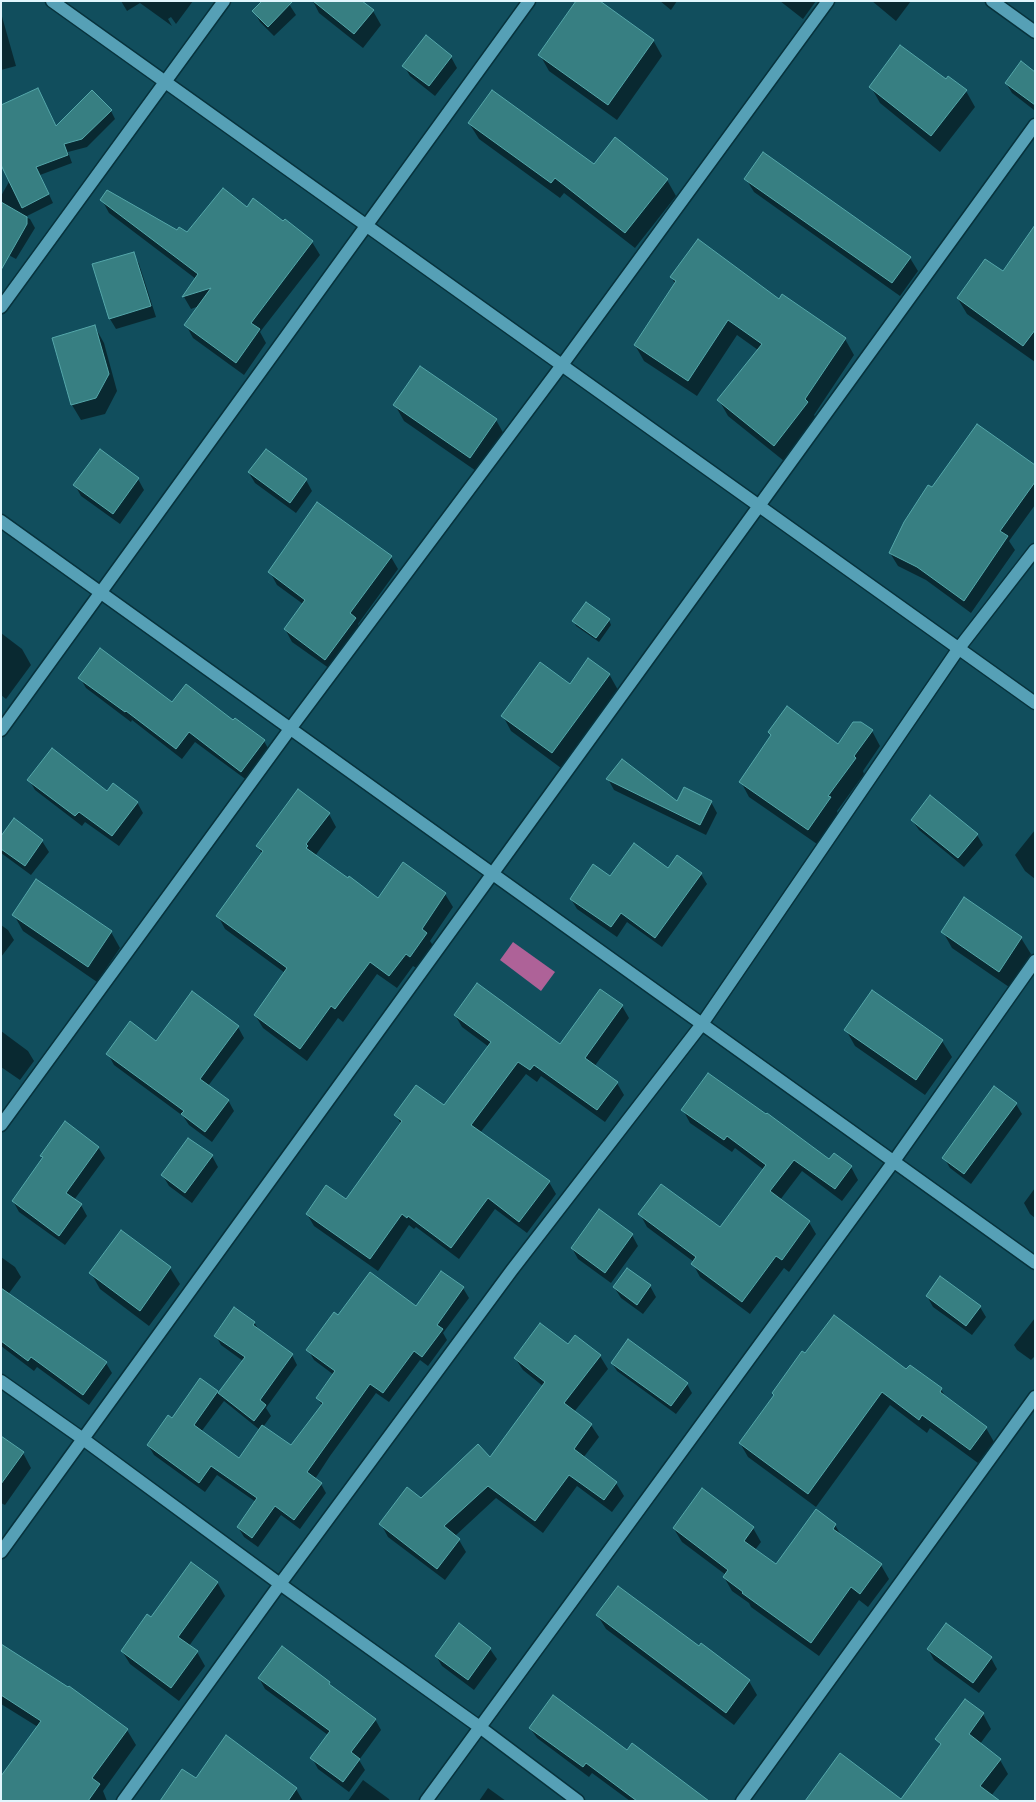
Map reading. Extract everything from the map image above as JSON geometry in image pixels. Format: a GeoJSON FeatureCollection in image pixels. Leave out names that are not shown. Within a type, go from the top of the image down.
{"type":"FeatureCollection","features":[{"type":"Feature","properties":{"kind":"street"},"geometry":{"type":"LineString","coordinates":[[52,1],[1035,702]]}},
{"type":"Feature","properties":{"kind":"street"},"geometry":{"type":"LineString","coordinates":[[1,307],[224,1]]}},
{"type":"Feature","properties":{"kind":"street"},"geometry":{"type":"LineString","coordinates":[[1,730],[529,1]]}},
{"type":"Feature","properties":{"kind":"street"},"geometry":{"type":"LineString","coordinates":[[1,1125],[290,729],[562,365],[828,1]]}},
{"type":"Feature","properties":{"kind":"street"},"geometry":{"type":"LineString","coordinates":[[992,1],[1035,32]]}},
{"type":"Feature","properties":{"kind":"street"},"geometry":{"type":"LineString","coordinates":[[1,1552],[1035,125]]}},
{"type":"Feature","properties":{"kind":"street"},"geometry":{"type":"LineString","coordinates":[[1,521],[1035,1263]]}},
{"type":"Feature","properties":{"kind":"street"},"geometry":{"type":"LineString","coordinates":[[122,1801],[512,1270],[702,1024],[959,648],[1035,550]]}},
{"type":"Feature","properties":{"kind":"street"},"geometry":{"type":"LineString","coordinates":[[426,1801],[894,1160],[1035,961]]}},
{"type":"Feature","properties":{"kind":"street"},"geometry":{"type":"LineString","coordinates":[[1,1382],[83,1439],[578,1801]]}},
{"type":"Feature","properties":{"kind":"street"},"geometry":{"type":"LineString","coordinates":[[742,1801],[1035,1397]]}},
{"type":"Feature","properties":{"kind":"shaded area"},"geometry":{"type":"Polygon","coordinates":[[[513,942],[555,972],[541,991],[500,960],[513,942]]]}},
{"type":"Feature","properties":{"kind":"building"},"geometry":{"type":"Polygon","coordinates":[[[262,1],[293,1],[268,27],[252,11],[262,1]]]}},
{"type":"Feature","properties":{"kind":"building"},"geometry":{"type":"Polygon","coordinates":[[[313,1],[362,1],[374,10],[354,34],[313,1]]]}},
{"type":"Feature","properties":{"kind":"building"},"geometry":{"type":"Polygon","coordinates":[[[576,1],[600,1],[654,40],[608,105],[538,55],[576,1]]]}},
{"type":"Feature","properties":{"kind":"building"},"geometry":{"type":"Polygon","coordinates":[[[426,35],[452,56],[429,86],[402,66],[426,35]]]}},
{"type":"Feature","properties":{"kind":"building"},"geometry":{"type":"Polygon","coordinates":[[[900,45],[946,79],[948,76],[967,90],[931,136],[869,87],[900,45]]]}},
{"type":"Feature","properties":{"kind":"building"},"geometry":{"type":"Polygon","coordinates":[[[1021,61],[1035,72],[1035,105],[1005,83],[1021,61]]]}},
{"type":"Feature","properties":{"kind":"building"},"geometry":{"type":"Polygon","coordinates":[[[38,88],[56,126],[92,90],[112,110],[82,139],[64,144],[68,155],[36,167],[49,194],[22,208],[1,165],[1,105],[38,88]]]}},
{"type":"Feature","properties":{"kind":"building"},"geometry":{"type":"Polygon","coordinates":[[[492,90],[594,164],[615,137],[668,179],[625,233],[555,178],[551,183],[468,123],[492,90]]]}},
{"type":"Feature","properties":{"kind":"building"},"geometry":{"type":"Polygon","coordinates":[[[763,152],[911,257],[892,283],[744,179],[763,152]]]}},
{"type":"Feature","properties":{"kind":"building"},"geometry":{"type":"Polygon","coordinates":[[[223,188],[247,207],[253,198],[283,221],[285,219],[313,241],[251,323],[260,329],[236,363],[184,325],[211,288],[182,297],[198,274],[100,200],[107,190],[177,230],[179,227],[187,232],[223,188]]]}},
{"type":"Feature","properties":{"kind":"building"},"geometry":{"type":"Polygon","coordinates":[[[1,202],[27,217],[27,224],[1,270],[1,202]]]}},
{"type":"Feature","properties":{"kind":"building"},"geometry":{"type":"Polygon","coordinates":[[[1035,225],[1035,330],[1023,346],[957,298],[985,259],[1003,271],[1035,225]]]}},
{"type":"Feature","properties":{"kind":"building"},"geometry":{"type":"Polygon","coordinates":[[[698,239],[779,299],[782,294],[846,338],[805,399],[808,402],[774,446],[717,400],[762,344],[728,320],[688,381],[634,345],[676,281],[670,277],[698,239]]]}},
{"type":"Feature","properties":{"kind":"building"},"geometry":{"type":"Polygon","coordinates":[[[134,252],[151,306],[109,319],[92,264],[134,252]]]}},
{"type":"Feature","properties":{"kind":"building"},"geometry":{"type":"Polygon","coordinates":[[[95,325],[109,374],[96,398],[71,405],[52,338],[95,325]]]}},
{"type":"Feature","properties":{"kind":"building"},"geometry":{"type":"Polygon","coordinates":[[[420,366],[497,419],[470,458],[393,405],[420,366]]]}},
{"type":"Feature","properties":{"kind":"building"},"geometry":{"type":"Polygon","coordinates":[[[977,424],[1035,465],[1035,482],[1000,531],[1008,536],[964,601],[917,567],[889,553],[904,522],[928,485],[932,487],[977,424]]]}},
{"type":"Feature","properties":{"kind":"building"},"geometry":{"type":"Polygon","coordinates":[[[100,449],[139,478],[113,514],[73,485],[100,449]]]}},
{"type":"Feature","properties":{"kind":"building"},"geometry":{"type":"Polygon","coordinates":[[[266,449],[307,479],[290,503],[248,472],[266,449]]]}},
{"type":"Feature","properties":{"kind":"building"},"geometry":{"type":"Polygon","coordinates":[[[317,502],[392,556],[350,613],[356,618],[325,660],[284,629],[305,600],[268,572],[317,502]]]}},
{"type":"Feature","properties":{"kind":"building"},"geometry":{"type":"Polygon","coordinates":[[[586,602],[610,619],[596,638],[572,621],[586,602]]]}},
{"type":"Feature","properties":{"kind":"building"},"geometry":{"type":"Polygon","coordinates":[[[100,648],[172,702],[186,684],[233,720],[235,718],[265,740],[241,772],[189,732],[176,749],[78,678],[100,648]]]}},
{"type":"Feature","properties":{"kind":"building"},"geometry":{"type":"Polygon","coordinates":[[[588,658],[610,674],[552,753],[501,716],[540,662],[570,684],[588,658]]]}},
{"type":"Feature","properties":{"kind":"building"},"geometry":{"type":"Polygon","coordinates":[[[787,706],[838,744],[853,722],[861,722],[873,730],[854,756],[856,758],[828,796],[831,797],[808,830],[739,782],[771,735],[768,732],[787,706]]]}},
{"type":"Feature","properties":{"kind":"building"},"geometry":{"type":"Polygon","coordinates":[[[52,748],[107,791],[113,783],[138,802],[112,836],[79,812],[75,816],[27,780],[52,748]]]}},
{"type":"Feature","properties":{"kind":"building"},"geometry":{"type":"Polygon","coordinates":[[[622,759],[677,801],[684,787],[712,801],[700,825],[606,779],[622,759]]]}},
{"type":"Feature","properties":{"kind":"building"},"geometry":{"type":"Polygon","coordinates":[[[298,789],[330,813],[306,844],[308,846],[306,848],[348,878],[349,876],[378,898],[403,862],[446,893],[422,929],[427,933],[410,957],[406,954],[389,976],[370,962],[335,1009],[331,1006],[300,1049],[254,1015],[287,968],[216,916],[263,851],[256,846],[298,789]]]}},
{"type":"Feature","properties":{"kind":"building"},"geometry":{"type":"Polygon","coordinates":[[[930,795],[978,834],[958,858],[911,820],[930,795]]]}},
{"type":"Feature","properties":{"kind":"building"},"geometry":{"type":"Polygon","coordinates":[[[14,818],[43,840],[25,866],[1,849],[1,836],[14,818]]]}},
{"type":"Feature","properties":{"kind":"building"},"geometry":{"type":"Polygon","coordinates":[[[634,843],[668,868],[677,855],[702,873],[655,938],[621,913],[611,927],[570,899],[593,864],[610,876],[634,843]]]}},
{"type":"Feature","properties":{"kind":"building"},"geometry":{"type":"Polygon","coordinates":[[[36,879],[112,931],[88,967],[12,915],[36,879]]]}},
{"type":"Feature","properties":{"kind":"building"},"geometry":{"type":"Polygon","coordinates":[[[964,897],[1022,937],[999,972],[941,932],[964,897]]]}},
{"type":"Feature","properties":{"kind":"building"},"geometry":{"type":"Polygon","coordinates":[[[477,983],[560,1044],[600,989],[623,1005],[585,1058],[618,1082],[597,1110],[534,1065],[530,1070],[518,1062],[471,1125],[550,1181],[519,1222],[488,1198],[451,1248],[408,1216],[407,1218],[402,1214],[370,1259],[306,1214],[326,1185],[346,1199],[402,1121],[394,1115],[416,1085],[444,1105],[491,1042],[454,1015],[477,983]]]}},
{"type":"Feature","properties":{"kind":"building"},"geometry":{"type":"Polygon","coordinates":[[[872,990],[943,1040],[916,1080],[844,1030],[872,990]]]}},
{"type":"Feature","properties":{"kind":"building"},"geometry":{"type":"Polygon","coordinates":[[[192,991],[239,1026],[200,1079],[229,1100],[205,1132],[181,1114],[184,1111],[106,1054],[130,1021],[156,1041],[192,991]]]}},
{"type":"Feature","properties":{"kind":"building"},"geometry":{"type":"Polygon","coordinates":[[[708,1073],[767,1113],[829,1159],[834,1153],[852,1166],[835,1189],[794,1160],[770,1191],[810,1221],[782,1260],[776,1256],[742,1302],[691,1264],[696,1257],[638,1214],[661,1184],[720,1227],[766,1165],[727,1136],[724,1140],[681,1110],[708,1073]]]}},
{"type":"Feature","properties":{"kind":"building"},"geometry":{"type":"Polygon","coordinates":[[[994,1086],[1017,1103],[964,1174],[942,1158],[994,1086]]]}},
{"type":"Feature","properties":{"kind":"building"},"geometry":{"type":"Polygon","coordinates":[[[65,1121],[99,1147],[66,1193],[82,1204],[59,1236],[12,1201],[43,1157],[40,1156],[65,1121]]]}},
{"type":"Feature","properties":{"kind":"building"},"geometry":{"type":"Polygon","coordinates":[[[188,1138],[213,1155],[185,1193],[161,1175],[188,1138]]]}},
{"type":"Feature","properties":{"kind":"building"},"geometry":{"type":"Polygon","coordinates":[[[599,1209],[633,1234],[605,1273],[571,1248],[599,1209]]]}},
{"type":"Feature","properties":{"kind":"building"},"geometry":{"type":"Polygon","coordinates":[[[121,1230],[171,1267],[140,1311],[89,1273],[121,1230]]]}},
{"type":"Feature","properties":{"kind":"building"},"geometry":{"type":"Polygon","coordinates":[[[627,1268],[651,1285],[637,1305],[613,1287],[627,1268]]]}},
{"type":"Feature","properties":{"kind":"building"},"geometry":{"type":"Polygon","coordinates":[[[441,1271],[464,1287],[437,1325],[443,1329],[422,1357],[414,1351],[383,1393],[370,1384],[307,1472],[322,1483],[294,1520],[275,1506],[252,1538],[237,1527],[257,1498],[211,1466],[199,1483],[147,1445],[168,1415],[172,1418],[200,1378],[218,1391],[194,1425],[239,1458],[262,1425],[291,1445],[323,1403],[316,1398],[335,1371],[306,1350],[334,1312],[338,1315],[370,1272],[416,1306],[441,1271]]]}},
{"type":"Feature","properties":{"kind":"building"},"geometry":{"type":"Polygon","coordinates":[[[940,1276],[981,1306],[966,1326],[926,1296],[940,1276]]]}},
{"type":"Feature","properties":{"kind":"building"},"geometry":{"type":"Polygon","coordinates":[[[1,1288],[107,1362],[83,1395],[31,1357],[28,1361],[1,1341],[1,1288]]]}},
{"type":"Feature","properties":{"kind":"building"},"geometry":{"type":"Polygon","coordinates":[[[234,1307],[255,1322],[253,1325],[293,1354],[260,1400],[266,1405],[254,1421],[218,1393],[245,1357],[214,1336],[234,1307]]]}},
{"type":"Feature","properties":{"kind":"building"},"geometry":{"type":"Polygon","coordinates":[[[834,1315],[906,1369],[910,1365],[942,1388],[940,1392],[987,1427],[970,1450],[922,1415],[919,1420],[882,1392],[808,1494],[739,1443],[774,1395],[772,1393],[802,1351],[805,1353],[834,1315]]]}},
{"type":"Feature","properties":{"kind":"building"},"geometry":{"type":"Polygon","coordinates":[[[540,1323],[568,1344],[575,1335],[601,1355],[564,1403],[592,1424],[574,1449],[617,1482],[604,1500],[569,1475],[535,1521],[488,1486],[444,1526],[460,1539],[437,1569],[379,1524],[407,1487],[421,1498],[478,1444],[490,1457],[545,1382],[514,1358],[540,1323]]]}},
{"type":"Feature","properties":{"kind":"building"},"geometry":{"type":"Polygon","coordinates":[[[628,1339],[688,1383],[671,1406],[611,1363],[628,1339]]]}},
{"type":"Feature","properties":{"kind":"building"},"geometry":{"type":"Polygon","coordinates":[[[1,1436],[24,1452],[1,1484],[1,1436]]]}},
{"type":"Feature","properties":{"kind":"building"},"geometry":{"type":"Polygon","coordinates":[[[702,1488],[754,1527],[744,1541],[776,1564],[816,1509],[836,1524],[833,1529],[882,1564],[860,1594],[851,1587],[811,1643],[742,1593],[723,1577],[728,1570],[673,1528],[702,1488]]]}},
{"type":"Feature","properties":{"kind":"building"},"geometry":{"type":"Polygon","coordinates":[[[191,1562],[218,1582],[178,1637],[198,1651],[171,1688],[121,1651],[147,1614],[151,1617],[191,1562]]]}},
{"type":"Feature","properties":{"kind":"building"},"geometry":{"type":"Polygon","coordinates":[[[618,1586],[699,1646],[701,1643],[750,1680],[726,1713],[596,1615],[618,1586]]]}},
{"type":"Feature","properties":{"kind":"building"},"geometry":{"type":"Polygon","coordinates":[[[459,1623],[491,1648],[468,1680],[435,1656],[459,1623]]]}},
{"type":"Feature","properties":{"kind":"building"},"geometry":{"type":"Polygon","coordinates":[[[946,1623],[992,1657],[973,1683],[927,1649],[946,1623]]]}},
{"type":"Feature","properties":{"kind":"building"},"geometry":{"type":"Polygon","coordinates":[[[1,1644],[69,1686],[128,1729],[92,1778],[100,1784],[88,1801],[1,1801],[1,1776],[41,1721],[1,1695],[1,1644]]]}},
{"type":"Feature","properties":{"kind":"building"},"geometry":{"type":"Polygon","coordinates":[[[282,1646],[376,1719],[351,1752],[360,1759],[343,1782],[310,1758],[330,1731],[258,1678],[282,1646]]]}},
{"type":"Feature","properties":{"kind":"building"},"geometry":{"type":"Polygon","coordinates":[[[553,1695],[627,1750],[632,1743],[709,1801],[637,1801],[586,1763],[583,1767],[529,1728],[553,1695]]]}},
{"type":"Feature","properties":{"kind":"building"},"geometry":{"type":"Polygon","coordinates":[[[965,1699],[984,1713],[969,1734],[1001,1759],[980,1786],[1000,1801],[805,1801],[840,1753],[901,1799],[941,1744],[935,1739],[965,1699]]]}},
{"type":"Feature","properties":{"kind":"building"},"geometry":{"type":"Polygon","coordinates":[[[226,1735],[297,1788],[288,1801],[160,1801],[182,1769],[196,1778],[226,1735]]]}}]}
